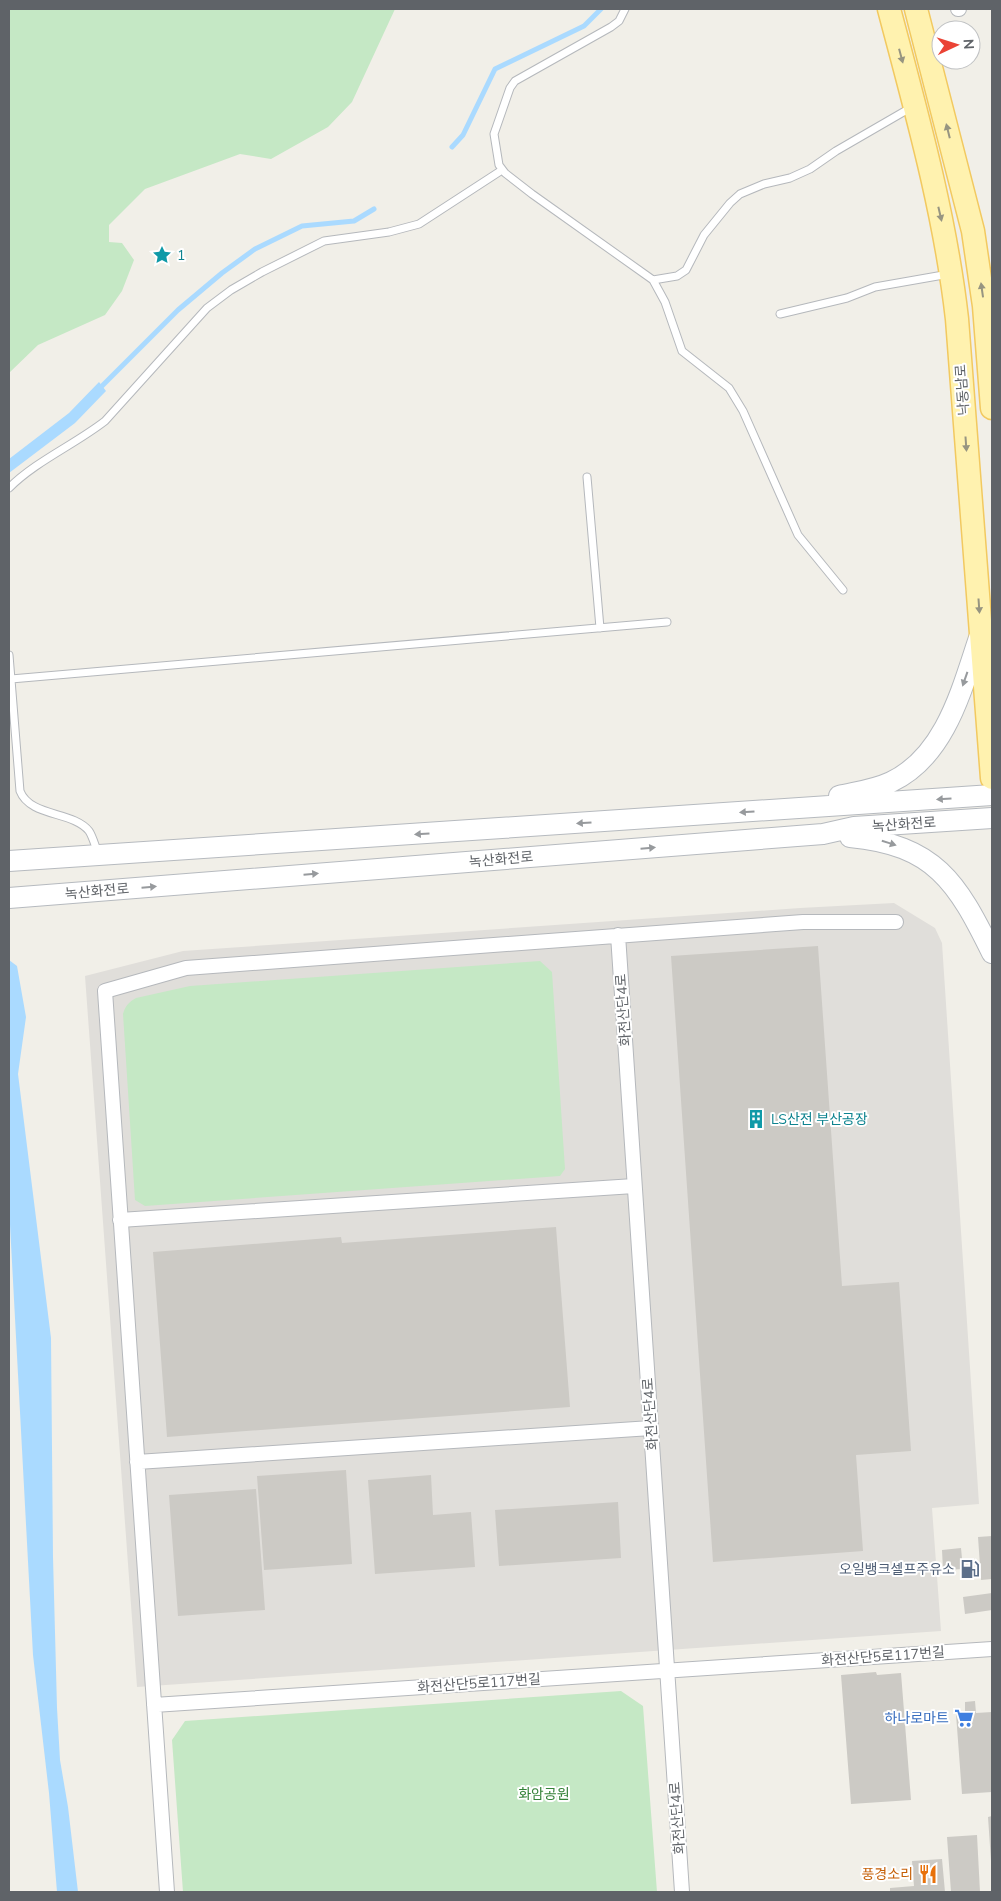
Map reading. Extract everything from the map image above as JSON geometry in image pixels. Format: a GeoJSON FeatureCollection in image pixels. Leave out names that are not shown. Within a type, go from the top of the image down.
{"type":"FeatureCollection","features":[{"type":"Feature","properties":{"kind":"main road","name":"낙동남로"},"geometry":{"type":"LineString","coordinates":[[889,9],[947,243],[952,273],[992,778]]}},
{"type":"Feature","properties":{"kind":"main road","name":"낙동남로"},"geometry":{"type":"LineString","coordinates":[[916,9],[973,231],[984,306],[992,408]]}},
{"type":"Feature","properties":{"kind":"main road"},"geometry":{"type":"LineString","coordinates":[[774,810],[868,790],[893,781],[908,771],[927,753],[940,736],[953,713],[981,633]]}},
{"type":"Feature","properties":{"kind":"main road","name":"녹산화전로"},"geometry":{"type":"LineString","coordinates":[[18,861],[992,795]]}},
{"type":"Feature","properties":{"kind":"main road","name":"녹산화전로"},"geometry":{"type":"LineString","coordinates":[[9,898],[823,834],[854,828],[992,818]]}},
{"type":"Feature","properties":{"kind":"main road"},"geometry":{"type":"LineString","coordinates":[[823,834],[883,841],[907,849],[925,859],[951,883],[969,906],[992,953]]}},
{"type":"Feature","properties":{"kind":"street"},"geometry":{"type":"LineString","coordinates":[[167,1892],[105,991],[186,968],[803,922],[896,922]]}},
{"type":"Feature","properties":{"kind":"street","name":"화전산단4로"},"geometry":{"type":"LineString","coordinates":[[618,935],[682,1892]]}},
{"type":"Feature","properties":{"kind":"street"},"geometry":{"type":"LineString","coordinates":[[120,1220],[634,1186]]}},
{"type":"Feature","properties":{"kind":"street"},"geometry":{"type":"LineString","coordinates":[[137,1462],[651,1428]]}},
{"type":"Feature","properties":{"kind":"street","name":"화전산단5로117번길"},"geometry":{"type":"LineString","coordinates":[[154,1705],[992,1649]]}},
{"type":"Feature","properties":{"kind":"lane"},"geometry":{"type":"LineString","coordinates":[[625,9],[619,21],[611,27],[515,81],[510,88],[494,134],[499,165],[502,170],[532,194],[653,280],[664,302],[682,351],[729,388],[743,411],[798,535],[843,590]]}},
{"type":"Feature","properties":{"kind":"lane"},"geometry":{"type":"LineString","coordinates":[[653,280],[677,276],[686,270],[704,235],[730,203],[740,194],[764,184],[790,178],[810,169],[914,105]]}},
{"type":"Feature","properties":{"kind":"lane"},"geometry":{"type":"LineString","coordinates":[[9,488],[22,475],[87,435],[105,421],[207,308],[230,290],[324,241],[389,232],[419,224],[502,170]]}},
{"type":"Feature","properties":{"kind":"lane"},"geometry":{"type":"LineString","coordinates":[[780,314],[847,298],[875,287],[952,273]]}},
{"type":"Feature","properties":{"kind":"lane"},"geometry":{"type":"LineString","coordinates":[[587,477],[600,628]]}},
{"type":"Feature","properties":{"kind":"lane"},"geometry":{"type":"LineString","coordinates":[[11,679],[666,622]]}},
{"type":"Feature","properties":{"kind":"lane"},"geometry":{"type":"LineString","coordinates":[[9,655],[20,791],[23,799],[32,805],[79,824],[88,831],[100,855]]}},
{"type":"Feature","properties":{"kind":"shaded area"},"geometry":{"type":"Polygon","coordinates":[[[894,903],[935,928],[942,943],[979,1504],[932,1508],[941,1631],[137,1687],[85,976],[183,951],[894,903]]]}},
{"type":"Feature","properties":{"kind":"green space"},"geometry":{"type":"Polygon","coordinates":[[[9,9],[395,9],[352,102],[328,127],[271,159],[240,154],[145,189],[109,225],[109,242],[122,243],[134,260],[122,291],[105,315],[38,345],[9,373],[9,9]]]}},
{"type":"Feature","properties":{"kind":"green space"},"geometry":{"type":"Polygon","coordinates":[[[540,961],[552,972],[565,1169],[560,1176],[145,1206],[135,1200],[123,1014],[128,1004],[136,998],[190,986],[540,961]]]}},
{"type":"Feature","properties":{"kind":"green space","name":"화암공원"},"geometry":{"type":"Polygon","coordinates":[[[621,1691],[643,1706],[657,1892],[183,1892],[172,1740],[185,1721],[621,1691]]]}},
{"type":"Feature","properties":{"kind":"water"},"geometry":{"type":"Polygon","coordinates":[[[99,382],[106,391],[75,423],[9,473],[9,459],[69,413],[99,382]]]}},
{"type":"Feature","properties":{"kind":"water"},"geometry":{"type":"Polygon","coordinates":[[[9,960],[17,966],[26,1017],[18,1074],[51,1338],[53,1557],[57,1708],[60,1760],[68,1807],[78,1892],[57,1892],[49,1793],[33,1655],[9,1206],[9,960]]]}},
{"type":"Feature","properties":{"kind":"building","name":"LS산전 부산공장"},"geometry":{"type":"Polygon","coordinates":[[[818,946],[842,1286],[899,1282],[911,1451],[856,1455],[863,1551],[713,1562],[671,956],[818,946]]]}},
{"type":"Feature","properties":{"kind":"building"},"geometry":{"type":"Polygon","coordinates":[[[556,1227],[570,1407],[167,1437],[153,1252],[341,1237],[342,1243],[556,1227]]]}},
{"type":"Feature","properties":{"kind":"building"},"geometry":{"type":"Polygon","coordinates":[[[346,1470],[352,1564],[264,1570],[257,1476],[346,1470]]]}},
{"type":"Feature","properties":{"kind":"building"},"geometry":{"type":"Polygon","coordinates":[[[431,1475],[433,1515],[471,1512],[475,1567],[375,1574],[368,1480],[431,1475]]]}},
{"type":"Feature","properties":{"kind":"building"},"geometry":{"type":"Polygon","coordinates":[[[256,1489],[265,1610],[178,1616],[169,1495],[256,1489]]]}},
{"type":"Feature","properties":{"kind":"building"},"geometry":{"type":"Polygon","coordinates":[[[618,1502],[621,1558],[499,1566],[495,1510],[618,1502]]]}},
{"type":"Feature","properties":{"kind":"building"},"geometry":{"type":"Polygon","coordinates":[[[992,1536],[992,1579],[981,1580],[978,1537],[992,1536]]]}},
{"type":"Feature","properties":{"kind":"building"},"geometry":{"type":"Polygon","coordinates":[[[961,1548],[963,1569],[943,1570],[942,1550],[961,1548]]]}},
{"type":"Feature","properties":{"kind":"building"},"geometry":{"type":"Polygon","coordinates":[[[992,1593],[992,1610],[965,1614],[963,1597],[992,1593]]]}},
{"type":"Feature","properties":{"kind":"building"},"geometry":{"type":"Polygon","coordinates":[[[876,1672],[877,1675],[901,1673],[911,1800],[851,1804],[841,1675],[876,1672]]]}},
{"type":"Feature","properties":{"kind":"building"},"geometry":{"type":"Polygon","coordinates":[[[975,1701],[976,1713],[992,1712],[992,1792],[962,1794],[956,1714],[965,1714],[965,1702],[975,1701]]]}},
{"type":"Feature","properties":{"kind":"building"},"geometry":{"type":"Polygon","coordinates":[[[992,1816],[992,1861],[991,1861],[988,1817],[992,1816]]]}},
{"type":"Feature","properties":{"kind":"building"},"geometry":{"type":"Polygon","coordinates":[[[977,1835],[980,1892],[951,1892],[947,1837],[977,1835]]]}},
{"type":"Feature","properties":{"kind":"building","name":"풍경소리"},"geometry":{"type":"Polygon","coordinates":[[[942,1859],[945,1892],[890,1892],[890,1888],[914,1886],[912,1861],[942,1859]]]}},
{"type":"Feature","properties":{"kind":"waterway"},"geometry":{"type":"LineString","coordinates":[[452,147],[463,135],[495,69],[584,26],[601,9]]}},
{"type":"Feature","properties":{"kind":"waterway"},"geometry":{"type":"LineString","coordinates":[[98,390],[178,310],[222,273],[255,249],[302,226],[354,221],[374,209]]}},
{"type":"Feature","properties":{"kind":"place","name":"1"},"geometry":{"type":"Point","coordinates":[162,255]}},
{"type":"Feature","properties":{"kind":"place","name":"LS산전 부산공장"},"geometry":{"type":"Point","coordinates":[756,1119]}},
{"type":"Feature","properties":{"kind":"place","name":"오일뱅크셀프주유소"},"geometry":{"type":"Point","coordinates":[970,1569]}},
{"type":"Feature","properties":{"kind":"place","name":"하나로마트"},"geometry":{"type":"Point","coordinates":[964,1718]}},
{"type":"Feature","properties":{"kind":"place","name":"풍경소리"},"geometry":{"type":"Point","coordinates":[928,1874]}}]}
